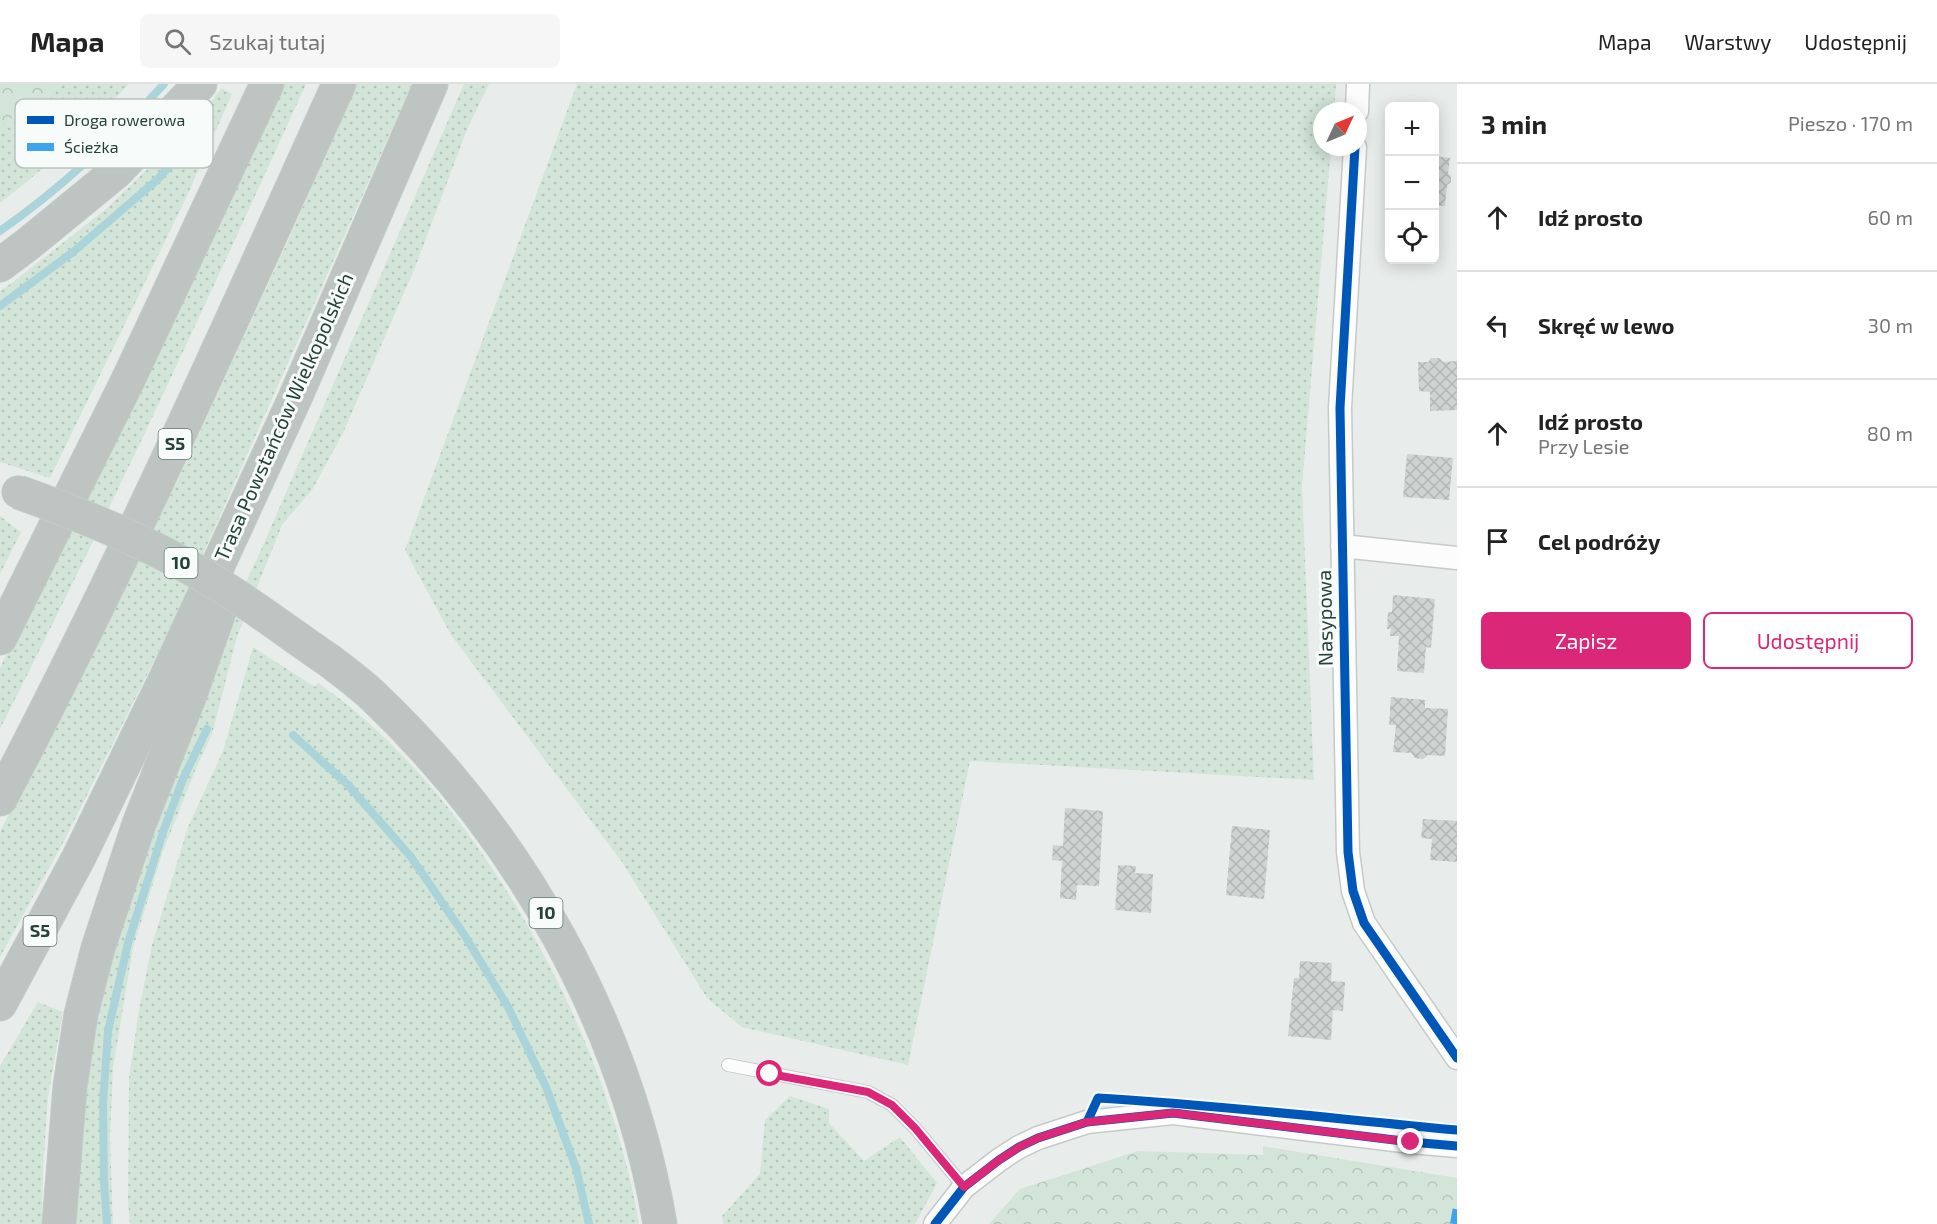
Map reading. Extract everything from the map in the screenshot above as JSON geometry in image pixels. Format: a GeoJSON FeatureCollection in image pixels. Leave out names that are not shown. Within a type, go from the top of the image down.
{"type":"FeatureCollection","features":[{"type":"Feature","properties":{"kind":"highway"},"geometry":{"type":"LineString","coordinates":[[186,99],[200,84]]}},
{"type":"Feature","properties":{"kind":"highway"},"geometry":{"type":"LineString","coordinates":[[0,638],[127,382],[267,84]]}},
{"type":"Feature","properties":{"kind":"highway","name":"S5"},"geometry":{"type":"LineString","coordinates":[[0,799],[95,613],[192,407],[339,84]]}},
{"type":"Feature","properties":{"kind":"highway","name":"Trasa Powstańców Wielkopolskich"},"geometry":{"type":"LineString","coordinates":[[0,1004],[84,846],[165,680],[295,398],[431,84]]}},
{"type":"Feature","properties":{"kind":"highway"},"geometry":{"type":"LineString","coordinates":[[0,264],[28,244],[120,168]]}},
{"type":"Feature","properties":{"kind":"highway"},"geometry":{"type":"LineString","coordinates":[[59,1224],[70,1086],[81,1014],[98,948],[139,824],[190,695],[295,398]]}},
{"type":"Feature","properties":{"kind":"highway","name":"10"},"geometry":{"type":"LineString","coordinates":[[9,490],[81,514],[127,535],[222,586],[330,661],[371,694],[428,753],[491,830],[543,909],[589,994],[627,1091],[654,1186],[660,1224]]}},
{"type":"Feature","properties":{"kind":"street"},"geometry":{"type":"LineString","coordinates":[[1357,102],[1358,84]]}},
{"type":"Feature","properties":{"kind":"street","name":"Nasypowa"},"geometry":{"type":"LineString","coordinates":[[1354,156],[1340,408],[1348,852],[1353,891],[1364,923],[1457,1058]]}},
{"type":"Feature","properties":{"kind":"street"},"geometry":{"type":"LineString","coordinates":[[1342,546],[1457,558]]}},
{"type":"Feature","properties":{"kind":"street"},"geometry":{"type":"LineString","coordinates":[[935,1224],[964,1187],[981,1172],[1019,1147],[1038,1138],[1087,1122],[1173,1113],[1457,1146]]}},
{"type":"Feature","properties":{"kind":"lane"},"geometry":{"type":"LineString","coordinates":[[728,1065],[868,1092],[892,1105],[915,1128],[964,1187]]}},
{"type":"Feature","properties":{"kind":"green space"},"geometry":{"type":"Polygon","coordinates":[[[0,84],[62,84],[40,99],[15,99],[15,116],[0,126],[0,84]]]}},
{"type":"Feature","properties":{"kind":"green space"},"geometry":{"type":"Polygon","coordinates":[[[62,84],[129,84],[114,99],[40,99],[62,84]]]}},
{"type":"Feature","properties":{"kind":"green space"},"geometry":{"type":"Polygon","coordinates":[[[280,84],[306,84],[157,408],[0,729],[0,668],[135,396],[280,84]]]}},
{"type":"Feature","properties":{"kind":"green space"},"geometry":{"type":"Polygon","coordinates":[[[356,84],[412,84],[167,635],[65,839],[0,957],[0,832],[178,480],[288,241],[356,84]]]}},
{"type":"Feature","properties":{"kind":"green space"},"geometry":{"type":"Polygon","coordinates":[[[464,84],[489,84],[468,127],[416,265],[343,433],[312,490],[282,525],[237,637],[212,734],[163,851],[133,948],[113,1068],[110,1138],[113,1224],[76,1224],[90,1040],[117,923],[212,655],[261,550],[464,84]]]}},
{"type":"Feature","properties":{"kind":"green space"},"geometry":{"type":"Polygon","coordinates":[[[577,84],[1336,84],[1335,102],[1313,102],[1313,156],[1330,156],[1302,486],[1314,780],[970,761],[908,1065],[742,1027],[707,998],[622,862],[451,635],[405,550],[577,84]]]}},
{"type":"Feature","properties":{"kind":"green space"},"geometry":{"type":"Polygon","coordinates":[[[222,88],[232,94],[213,137],[213,99],[222,88]]]}},
{"type":"Feature","properties":{"kind":"green space"},"geometry":{"type":"Polygon","coordinates":[[[15,116],[15,168],[43,168],[0,203],[0,126],[15,116]]]}},
{"type":"Feature","properties":{"kind":"green space"},"geometry":{"type":"Polygon","coordinates":[[[149,168],[199,168],[50,478],[0,462],[0,291],[106,209],[149,168]]]}},
{"type":"Feature","properties":{"kind":"green space"},"geometry":{"type":"Polygon","coordinates":[[[0,516],[21,532],[0,574],[0,516]]]}},
{"type":"Feature","properties":{"kind":"green space"},"geometry":{"type":"Polygon","coordinates":[[[253,647],[315,687],[318,683],[376,730],[431,787],[481,852],[526,924],[566,999],[598,1075],[623,1151],[639,1224],[130,1224],[128,1202],[129,1078],[152,945],[188,827],[223,751],[253,647]]]}},
{"type":"Feature","properties":{"kind":"green space"},"geometry":{"type":"Polygon","coordinates":[[[38,1002],[63,1012],[48,1097],[42,1224],[0,1224],[0,1066],[38,1002]]]}},
{"type":"Feature","properties":{"kind":"green space"},"geometry":{"type":"Polygon","coordinates":[[[790,1096],[829,1109],[829,1123],[864,1161],[900,1137],[937,1183],[915,1224],[723,1224],[722,1216],[760,1174],[765,1120],[790,1096]]]}},
{"type":"Feature","properties":{"kind":"green space"},"geometry":{"type":"Polygon","coordinates":[[[1263,1146],[1457,1178],[1457,1224],[989,1224],[1020,1189],[1138,1151],[1263,1155],[1263,1146]]]}},
{"type":"Feature","properties":{"kind":"building"},"geometry":{"type":"Polygon","coordinates":[[[1439,157],[1450,158],[1448,173],[1451,176],[1451,182],[1447,185],[1445,206],[1439,205],[1439,157]]]}},
{"type":"Feature","properties":{"kind":"building"},"geometry":{"type":"Polygon","coordinates":[[[1431,358],[1439,358],[1443,362],[1457,361],[1457,410],[1430,411],[1430,392],[1419,391],[1418,362],[1428,362],[1431,358]]]}},
{"type":"Feature","properties":{"kind":"building"},"geometry":{"type":"Polygon","coordinates":[[[1407,454],[1453,458],[1449,500],[1403,497],[1407,454]]]}},
{"type":"Feature","properties":{"kind":"building"},"geometry":{"type":"Polygon","coordinates":[[[1393,595],[1435,599],[1431,648],[1426,647],[1424,673],[1397,671],[1399,636],[1390,636],[1391,629],[1387,629],[1388,612],[1392,612],[1393,595]]]}},
{"type":"Feature","properties":{"kind":"building"},"geometry":{"type":"Polygon","coordinates":[[[1391,697],[1425,700],[1425,708],[1448,709],[1445,756],[1428,755],[1423,759],[1415,758],[1411,753],[1393,752],[1396,725],[1389,725],[1391,697]]]}},
{"type":"Feature","properties":{"kind":"building"},"geometry":{"type":"Polygon","coordinates":[[[1065,808],[1103,811],[1099,886],[1077,885],[1076,900],[1060,898],[1062,861],[1052,860],[1053,845],[1063,846],[1065,808]]]}},
{"type":"Feature","properties":{"kind":"building"},"geometry":{"type":"Polygon","coordinates":[[[1423,819],[1457,821],[1457,862],[1430,860],[1432,839],[1421,838],[1423,819]]]}},
{"type":"Feature","properties":{"kind":"building"},"geometry":{"type":"Polygon","coordinates":[[[1232,826],[1270,830],[1264,899],[1226,895],[1232,826]]]}},
{"type":"Feature","properties":{"kind":"building"},"geometry":{"type":"Polygon","coordinates":[[[1118,865],[1136,866],[1135,873],[1153,874],[1151,913],[1115,910],[1118,865]]]}},
{"type":"Feature","properties":{"kind":"building"},"geometry":{"type":"Polygon","coordinates":[[[1300,961],[1332,963],[1331,981],[1345,982],[1343,1011],[1333,1010],[1331,1040],[1288,1036],[1294,978],[1299,978],[1300,961]]]}},
{"type":"Feature","properties":{"kind":"waterway"},"geometry":{"type":"LineString","coordinates":[[150,99],[164,84]]}},
{"type":"Feature","properties":{"kind":"waterway"},"geometry":{"type":"LineString","coordinates":[[0,231],[79,168]]}},
{"type":"Feature","properties":{"kind":"waterway"},"geometry":{"type":"LineString","coordinates":[[0,306],[73,252],[157,180],[168,168]]}},
{"type":"Feature","properties":{"kind":"waterway"},"geometry":{"type":"LineString","coordinates":[[107,1224],[103,1103],[108,1031],[128,943],[163,832],[183,779],[207,729]]}},
{"type":"Feature","properties":{"kind":"waterway"},"geometry":{"type":"LineString","coordinates":[[293,735],[348,785],[411,857],[465,936],[508,1007],[546,1087],[576,1168],[589,1224]]}},
{"type":"Feature","properties":{"kind":"marked path"},"geometry":{"type":"LineString","coordinates":[[1454,1224],[1457,1207]]}},
{"type":"Feature","properties":{"kind":"cycle path"},"geometry":{"type":"LineString","coordinates":[[1354,156],[1340,408],[1348,852],[1353,891],[1364,923],[1457,1058]]}},
{"type":"Feature","properties":{"kind":"cycle path"},"geometry":{"type":"LineString","coordinates":[[1087,1122],[1098,1098],[1233,1108],[1457,1130]]}},
{"type":"Feature","properties":{"kind":"cycle path"},"geometry":{"type":"LineString","coordinates":[[935,1224],[964,1187],[999,1160],[1038,1138],[1087,1122],[1173,1113],[1457,1146]]}},
{"type":"Feature","properties":{"kind":"route"},"geometry":{"type":"LineString","coordinates":[[770,1074],[868,1092],[892,1105],[915,1128],[964,1187],[999,1160],[1038,1138],[1087,1122],[1173,1113],[1411,1142]]}}]}
